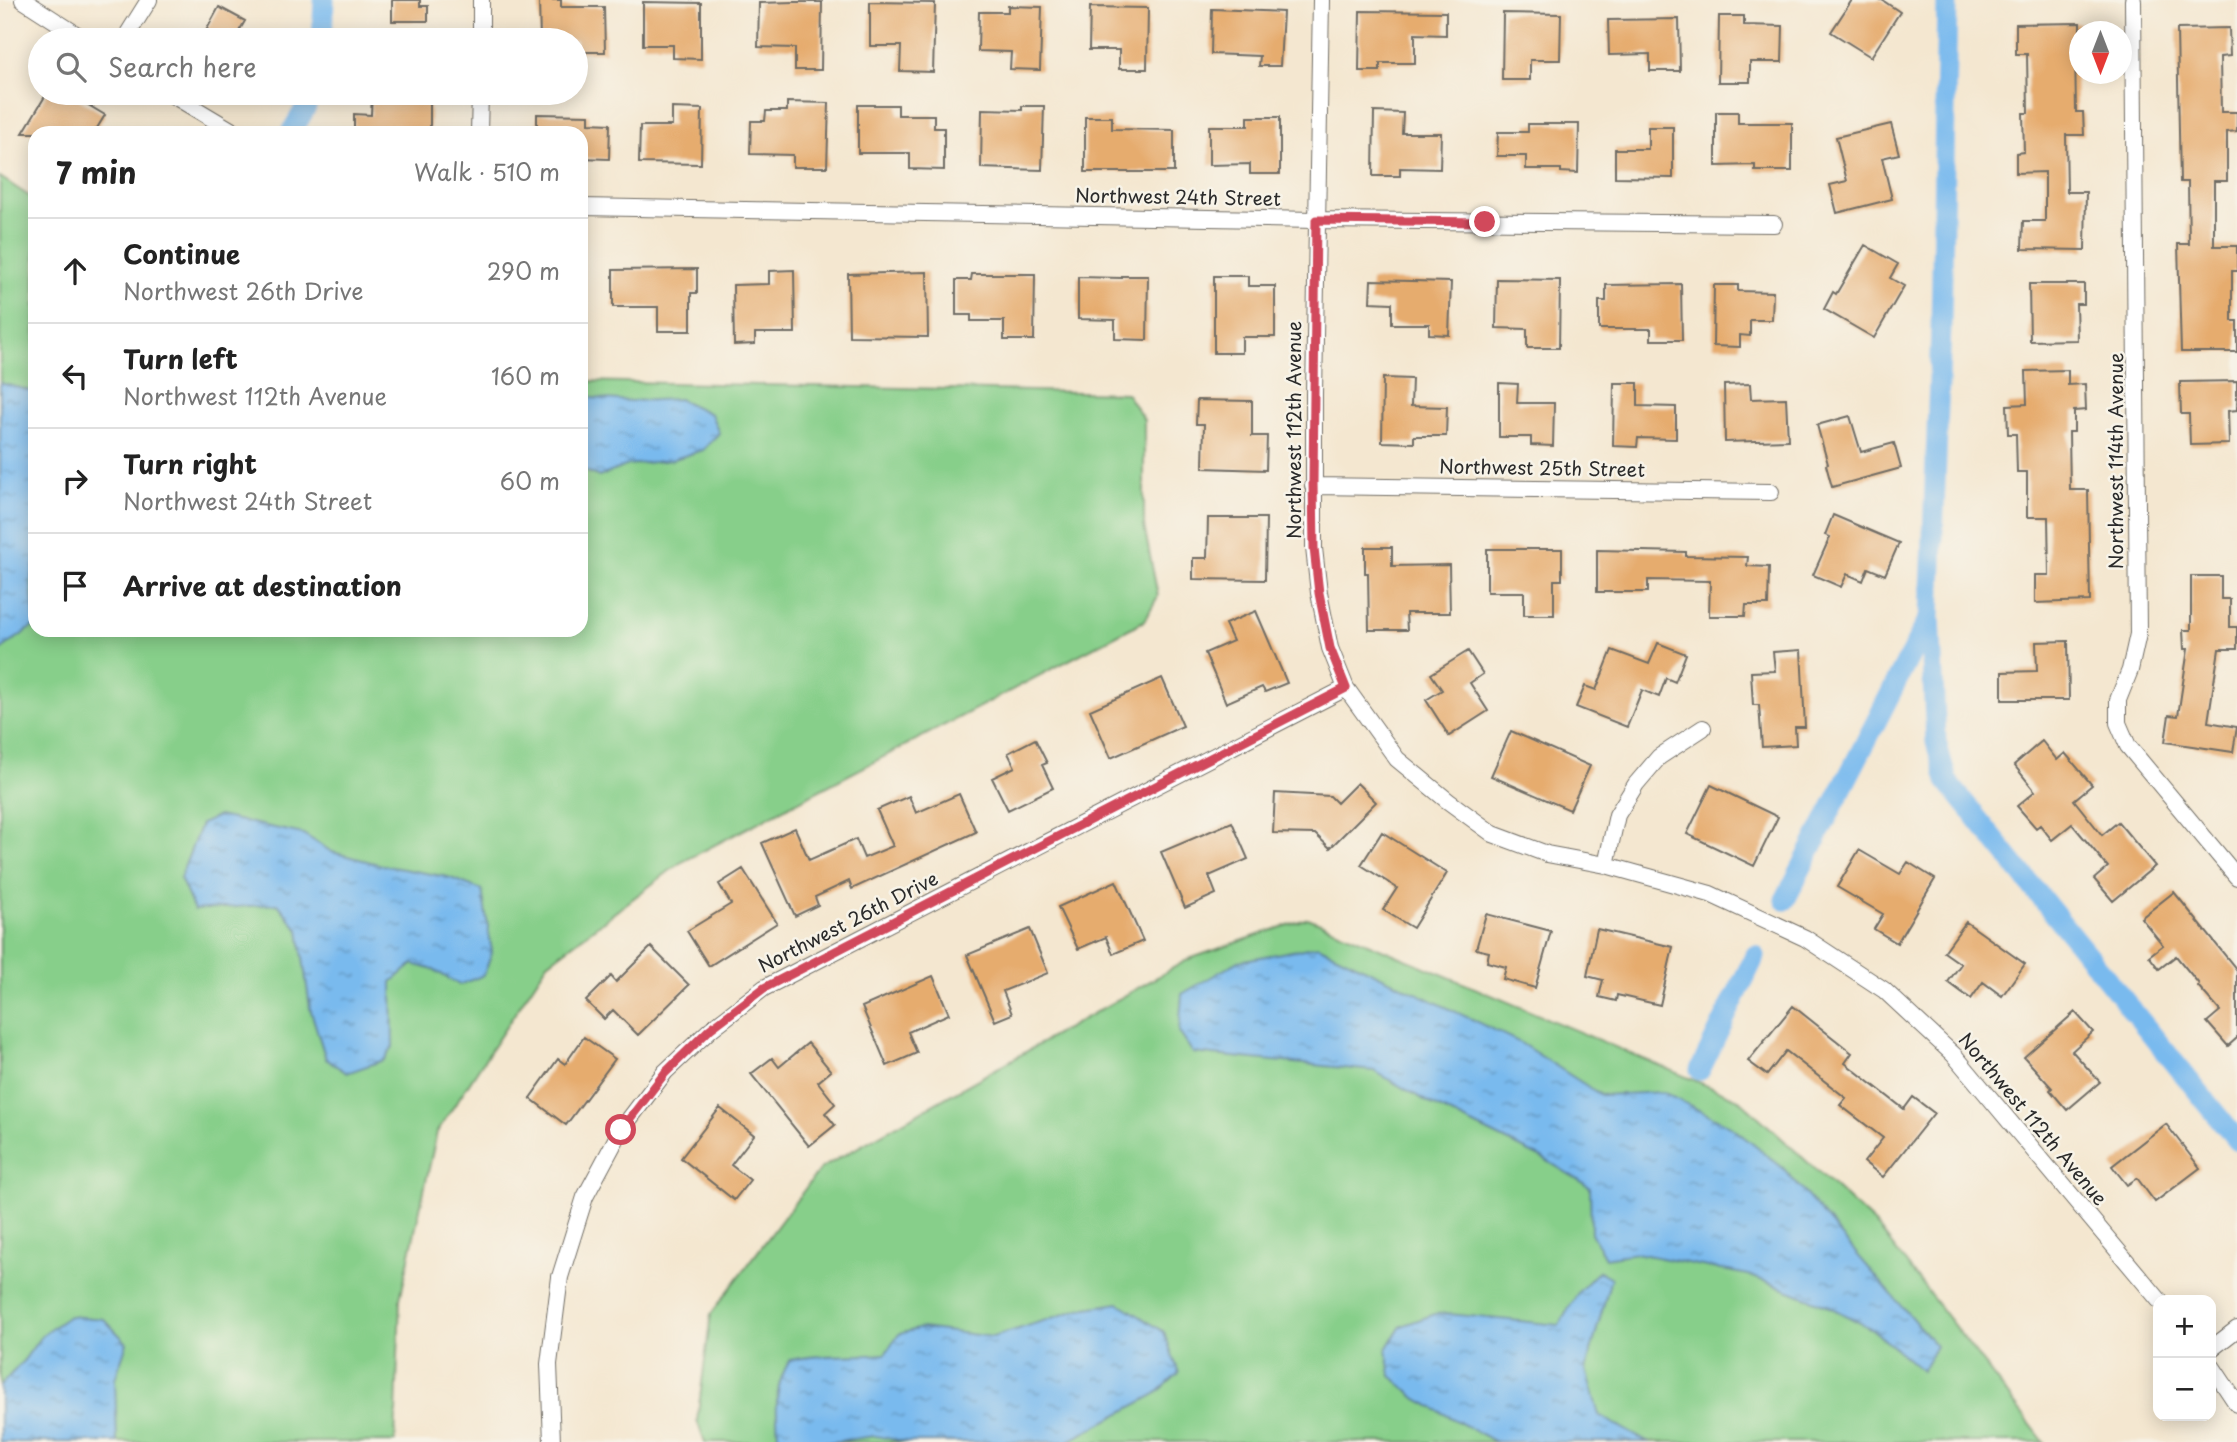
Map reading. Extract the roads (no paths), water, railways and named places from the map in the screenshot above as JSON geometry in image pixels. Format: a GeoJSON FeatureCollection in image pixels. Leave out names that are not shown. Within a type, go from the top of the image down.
{"type":"FeatureCollection","features":[{"type":"Feature","properties":{"kind":"street"},"geometry":{"type":"LineString","coordinates":[[23,0],[66,28]]}},
{"type":"Feature","properties":{"kind":"street"},"geometry":{"type":"LineString","coordinates":[[132,28],[149,0]]}},
{"type":"Feature","properties":{"kind":"street"},"geometry":{"type":"LineString","coordinates":[[481,0],[481,28]]}},
{"type":"Feature","properties":{"kind":"street","name":"Northwest 112th Avenue"},"geometry":{"type":"LineString","coordinates":[[1321,0],[1316,220],[1314,548],[1319,593],[1330,648],[1346,688],[1397,759],[1493,834],[1547,854],[1606,865],[1710,894],[1805,938],[1884,990],[1955,1055],[2155,1295]]}},
{"type":"Feature","properties":{"kind":"street","name":"Northwest 114th Avenue"},"geometry":{"type":"LineString","coordinates":[[2133,0],[2138,634],[2130,670],[2118,699],[2118,723],[2129,746],[2237,877]]}},
{"type":"Feature","properties":{"kind":"street"},"geometry":{"type":"LineString","coordinates":[[189,105],[224,126]]}},
{"type":"Feature","properties":{"kind":"street"},"geometry":{"type":"LineString","coordinates":[[479,126],[480,105]]}},
{"type":"Feature","properties":{"kind":"street","name":"Northwest 24th Street"},"geometry":{"type":"LineString","coordinates":[[588,207],[1316,220],[1774,224]]}},
{"type":"Feature","properties":{"kind":"street","name":"Northwest 25th Street"},"geometry":{"type":"LineString","coordinates":[[1313,486],[1771,492]]}},
{"type":"Feature","properties":{"kind":"street","name":"Northwest 26th Drive"},"geometry":{"type":"LineString","coordinates":[[552,1442],[549,1364],[560,1277],[585,1197],[621,1130],[665,1073],[710,1029],[764,988],[1346,688]]}},
{"type":"Feature","properties":{"kind":"street"},"geometry":{"type":"LineString","coordinates":[[1606,865],[1617,815],[1636,784],[1660,757],[1703,728]]}},
{"type":"Feature","properties":{"kind":"street"},"geometry":{"type":"LineString","coordinates":[[2216,1345],[2237,1329]]}},
{"type":"Feature","properties":{"kind":"street"},"geometry":{"type":"LineString","coordinates":[[2216,1372],[2237,1404]]}},
{"type":"Feature","properties":{"kind":"water"},"geometry":{"type":"Polygon","coordinates":[[[0,383],[28,390],[28,630],[0,650],[0,383]]]}},
{"type":"Feature","properties":{"kind":"water"},"geometry":{"type":"Polygon","coordinates":[[[588,398],[631,401],[679,399],[711,414],[719,433],[703,450],[671,460],[628,465],[599,477],[588,472],[588,398]]]}},
{"type":"Feature","properties":{"kind":"water"},"geometry":{"type":"Polygon","coordinates":[[[218,816],[303,834],[332,852],[386,866],[448,877],[482,890],[492,952],[484,975],[459,985],[434,970],[413,964],[392,982],[393,1047],[384,1060],[347,1073],[326,1059],[310,1008],[299,930],[278,904],[194,910],[180,878],[201,824],[218,816]]]}},
{"type":"Feature","properties":{"kind":"water"},"geometry":{"type":"Polygon","coordinates":[[[1318,946],[1519,1042],[1601,1095],[1663,1092],[1729,1125],[1783,1168],[1936,1346],[1922,1371],[1872,1329],[1826,1305],[1748,1275],[1636,1253],[1605,1258],[1591,1233],[1590,1187],[1544,1159],[1433,1105],[1374,1071],[1193,1053],[1179,1032],[1182,994],[1239,961],[1318,946]]]}},
{"type":"Feature","properties":{"kind":"water"},"geometry":{"type":"Polygon","coordinates":[[[1599,1271],[1611,1278],[1586,1370],[1599,1415],[1647,1442],[1495,1442],[1417,1399],[1391,1376],[1387,1349],[1401,1326],[1438,1313],[1559,1325],[1579,1291],[1599,1271]]]}},
{"type":"Feature","properties":{"kind":"water"},"geometry":{"type":"Polygon","coordinates":[[[1119,1303],[1164,1332],[1179,1373],[1156,1394],[1067,1442],[907,1442],[875,1436],[832,1442],[787,1442],[778,1436],[779,1388],[790,1360],[885,1354],[899,1334],[921,1328],[993,1337],[1080,1309],[1119,1303]]]}},
{"type":"Feature","properties":{"kind":"water"},"geometry":{"type":"Polygon","coordinates":[[[69,1316],[104,1319],[127,1343],[115,1379],[117,1442],[0,1442],[0,1386],[42,1335],[69,1316]]]}},
{"type":"Feature","properties":{"kind":"waterway"},"geometry":{"type":"LineString","coordinates":[[323,28],[324,0]]}},
{"type":"Feature","properties":{"kind":"waterway"},"geometry":{"type":"LineString","coordinates":[[1947,0],[1941,327],[1930,616],[1936,742],[1947,781],[2237,1140]]}},
{"type":"Feature","properties":{"kind":"waterway"},"geometry":{"type":"LineString","coordinates":[[295,126],[306,105]]}},
{"type":"Feature","properties":{"kind":"waterway"},"geometry":{"type":"LineString","coordinates":[[1785,900],[1929,618]]}},
{"type":"Feature","properties":{"kind":"waterway"},"geometry":{"type":"LineString","coordinates":[[1700,1070],[1755,956]]}}]}
